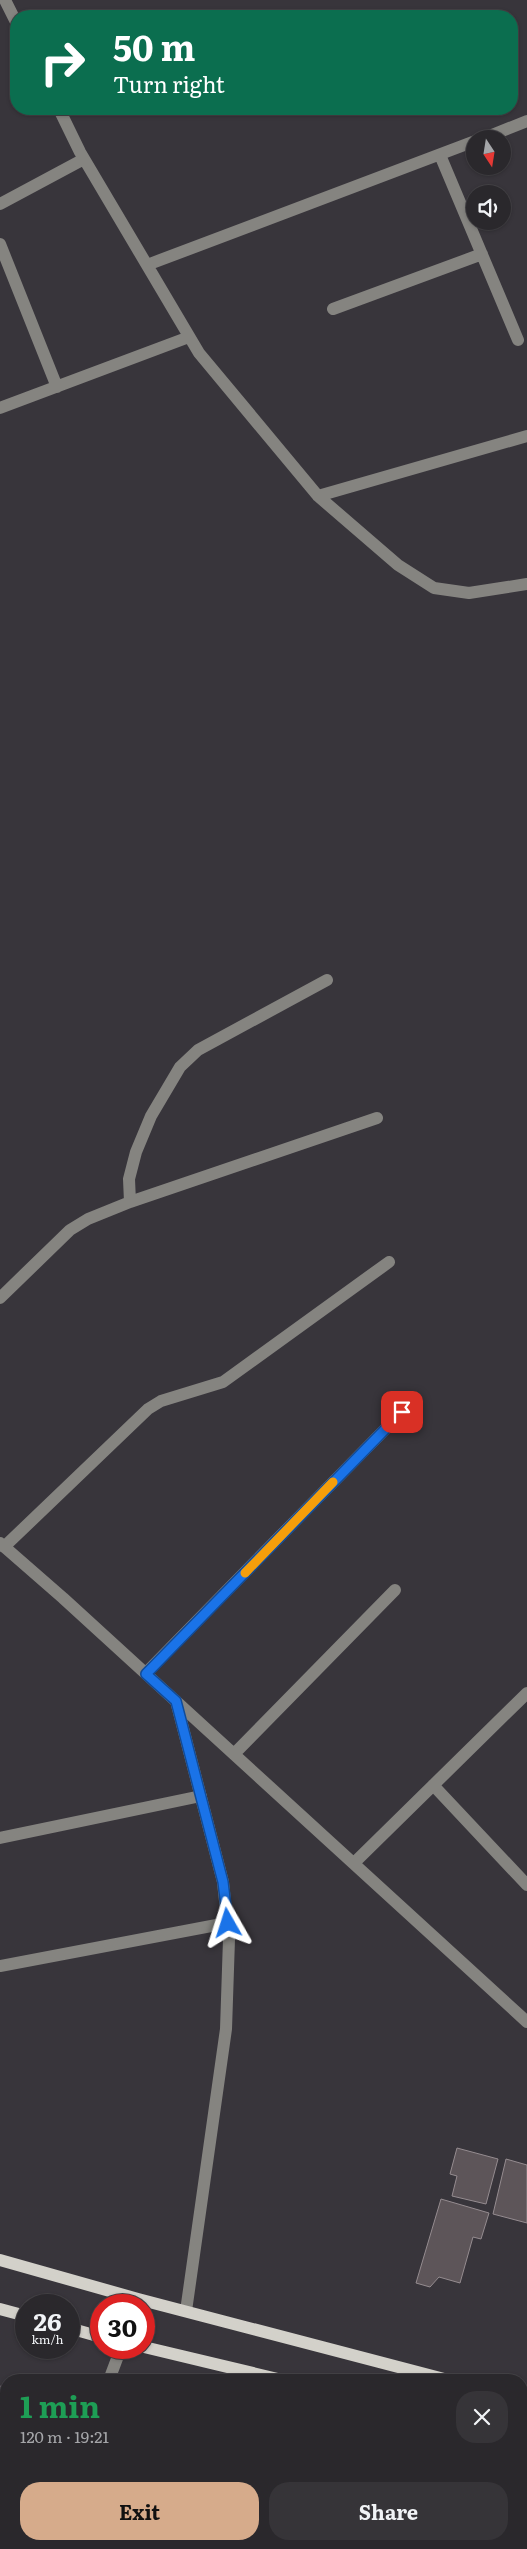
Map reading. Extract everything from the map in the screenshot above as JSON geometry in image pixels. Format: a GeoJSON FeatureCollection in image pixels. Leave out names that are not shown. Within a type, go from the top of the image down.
{"type":"FeatureCollection","features":[{"type":"Feature","properties":{"kind":"main road"},"geometry":{"type":"LineString","coordinates":[[0,2260],[111,2294]]}},
{"type":"Feature","properties":{"kind":"main road"},"geometry":{"type":"LineString","coordinates":[[155,2305],[186,2311],[425,2374]]}},
{"type":"Feature","properties":{"kind":"main road"},"geometry":{"type":"LineString","coordinates":[[0,2309],[15,2313]]}},
{"type":"Feature","properties":{"kind":"main road"},"geometry":{"type":"LineString","coordinates":[[155,2350],[257,2374]]}},
{"type":"Feature","properties":{"kind":"street"},"geometry":{"type":"LineString","coordinates":[[62,115],[84,159],[199,353],[318,496],[398,565],[434,588],[468,594],[527,584]]}},
{"type":"Feature","properties":{"kind":"street"},"geometry":{"type":"LineString","coordinates":[[504,130],[527,121]]}},
{"type":"Feature","properties":{"kind":"street"},"geometry":{"type":"LineString","coordinates":[[147,265],[466,145]]}},
{"type":"Feature","properties":{"kind":"street"},"geometry":{"type":"LineString","coordinates":[[440,155],[518,340]]}},
{"type":"Feature","properties":{"kind":"street"},"geometry":{"type":"LineString","coordinates":[[0,204],[84,159]]}},
{"type":"Feature","properties":{"kind":"street"},"geometry":{"type":"LineString","coordinates":[[0,244],[57,387]]}},
{"type":"Feature","properties":{"kind":"street"},"geometry":{"type":"LineString","coordinates":[[333,309],[482,254]]}},
{"type":"Feature","properties":{"kind":"street"},"geometry":{"type":"LineString","coordinates":[[0,408],[189,336]]}},
{"type":"Feature","properties":{"kind":"street"},"geometry":{"type":"LineString","coordinates":[[318,496],[527,436]]}},
{"type":"Feature","properties":{"kind":"street"},"geometry":{"type":"LineString","coordinates":[[130,1202],[129,1179],[136,1152],[151,1116],[180,1067],[198,1050],[326,980]]}},
{"type":"Feature","properties":{"kind":"street"},"geometry":{"type":"LineString","coordinates":[[0,1298],[70,1230],[88,1219],[130,1202],[377,1118]]}},
{"type":"Feature","properties":{"kind":"street"},"geometry":{"type":"LineString","coordinates":[[389,1262],[224,1382],[161,1401],[148,1409],[2,1545],[176,1701],[527,2022]]}},
{"type":"Feature","properties":{"kind":"street"},"geometry":{"type":"LineString","coordinates":[[146,1674],[402,1412]]}},
{"type":"Feature","properties":{"kind":"street"},"geometry":{"type":"LineString","coordinates":[[234,1754],[395,1590]]}},
{"type":"Feature","properties":{"kind":"street"},"geometry":{"type":"LineString","coordinates":[[354,1863],[527,1693]]}},
{"type":"Feature","properties":{"kind":"street"},"geometry":{"type":"LineString","coordinates":[[176,1701],[223,1882],[228,1923],[226,2029],[186,2311]]}},
{"type":"Feature","properties":{"kind":"street"},"geometry":{"type":"LineString","coordinates":[[434,1785],[527,1885]]}},
{"type":"Feature","properties":{"kind":"street"},"geometry":{"type":"LineString","coordinates":[[0,1838],[201,1796]]}},
{"type":"Feature","properties":{"kind":"street"},"geometry":{"type":"LineString","coordinates":[[0,1966],[228,1923]]}},
{"type":"Feature","properties":{"kind":"street"},"geometry":{"type":"LineString","coordinates":[[111,2374],[117,2359]]}},
{"type":"Feature","properties":{"kind":"building"},"geometry":{"type":"Polygon","coordinates":[[[457,2148],[498,2159],[486,2204],[452,2196],[457,2176],[450,2174],[457,2148]]]}},
{"type":"Feature","properties":{"kind":"building"},"geometry":{"type":"Polygon","coordinates":[[[506,2159],[527,2165],[527,2223],[493,2214],[506,2159]]]}},
{"type":"Feature","properties":{"kind":"building"},"geometry":{"type":"Polygon","coordinates":[[[441,2199],[489,2213],[481,2239],[473,2237],[460,2283],[439,2277],[430,2287],[416,2283],[441,2199]]]}},
{"type":"Feature","properties":{"kind":"slow traffic"},"geometry":{"type":"LineString","coordinates":[[245,1573],[333,1482]]}},
{"type":"Feature","properties":{"kind":"route"},"geometry":{"type":"LineString","coordinates":[[228,1923],[223,1882],[176,1701],[146,1674],[402,1412]]}}]}
